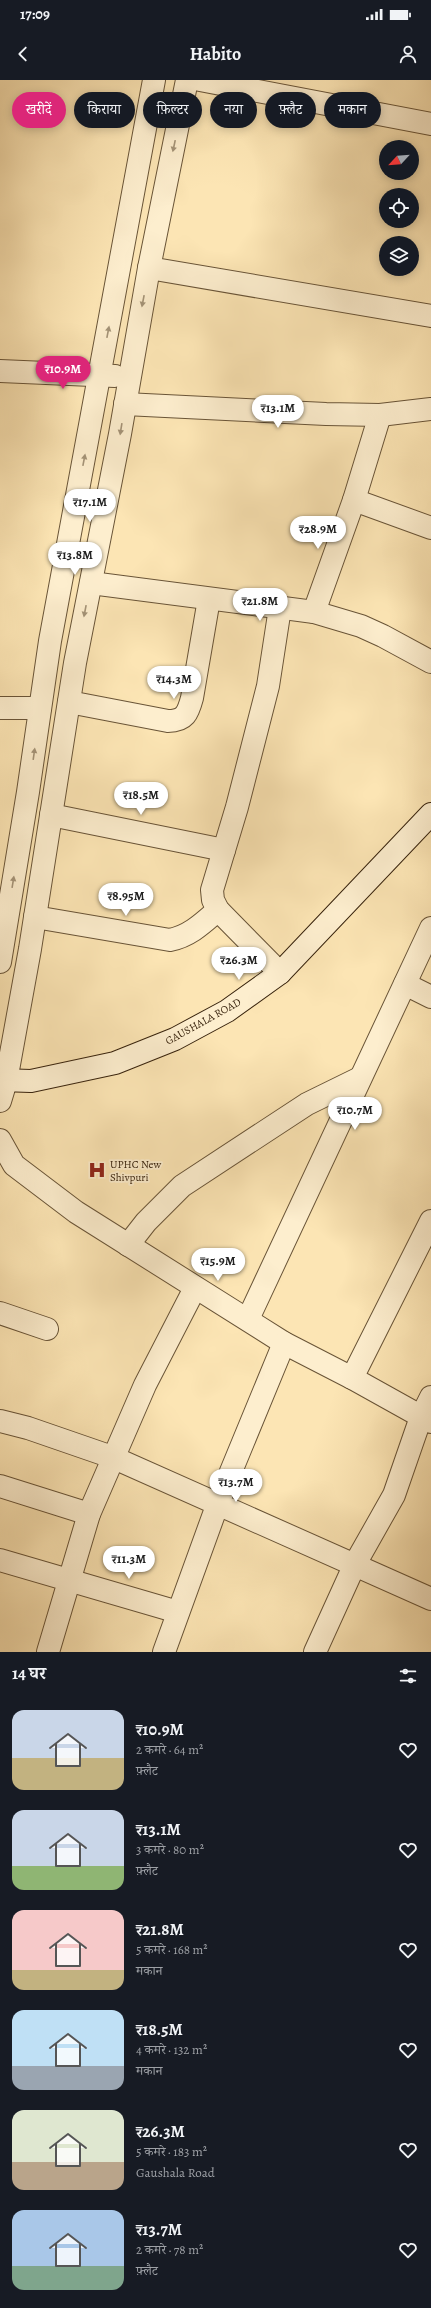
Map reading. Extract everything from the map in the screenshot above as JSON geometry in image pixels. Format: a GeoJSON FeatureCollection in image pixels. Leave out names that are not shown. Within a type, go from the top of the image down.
{"type":"FeatureCollection","features":[{"type":"Feature","properties":{"kind":"street"},"geometry":{"type":"LineString","coordinates":[[0,962],[50,641],[154,80]]}},
{"type":"Feature","properties":{"kind":"street"},"geometry":{"type":"LineString","coordinates":[[2,1087],[35,917],[69,702],[149,268],[187,80]]}},
{"type":"Feature","properties":{"kind":"street"},"geometry":{"type":"LineString","coordinates":[[200,80],[431,124]]}},
{"type":"Feature","properties":{"kind":"street"},"geometry":{"type":"LineString","coordinates":[[149,268],[431,316]]}},
{"type":"Feature","properties":{"kind":"street"},"geometry":{"type":"LineString","coordinates":[[0,371],[100,375],[129,378]]}},
{"type":"Feature","properties":{"kind":"street"},"geometry":{"type":"LineString","coordinates":[[125,404],[380,415],[431,409]]}},
{"type":"Feature","properties":{"kind":"street"},"geometry":{"type":"LineString","coordinates":[[314,612],[354,500],[380,415]]}},
{"type":"Feature","properties":{"kind":"street"},"geometry":{"type":"LineString","coordinates":[[354,500],[431,528]]}},
{"type":"Feature","properties":{"kind":"street"},"geometry":{"type":"LineString","coordinates":[[91,583],[314,612],[361,626],[431,662]]}},
{"type":"Feature","properties":{"kind":"street"},"geometry":{"type":"LineString","coordinates":[[69,702],[168,721],[177,721],[184,718],[188,712],[192,698],[209,599]]}},
{"type":"Feature","properties":{"kind":"street"},"geometry":{"type":"LineString","coordinates":[[280,608],[268,686],[237,807],[212,890],[213,900],[218,910],[280,973]]}},
{"type":"Feature","properties":{"kind":"street"},"geometry":{"type":"LineString","coordinates":[[0,708],[40,708]]}},
{"type":"Feature","properties":{"kind":"street","name":"GAUSHALA ROAD"},"geometry":{"type":"LineString","coordinates":[[2,1087],[57,1077],[114,1063],[176,1039],[220,1014],[280,973],[431,814]]}},
{"type":"Feature","properties":{"kind":"street"},"geometry":{"type":"LineString","coordinates":[[51,816],[224,850]]}},
{"type":"Feature","properties":{"kind":"street"},"geometry":{"type":"LineString","coordinates":[[35,917],[170,940],[182,938],[198,928],[218,910]]}},
{"type":"Feature","properties":{"kind":"street"},"geometry":{"type":"LineString","coordinates":[[248,1319],[431,928]]}},
{"type":"Feature","properties":{"kind":"street"},"geometry":{"type":"LineString","coordinates":[[405,984],[431,997]]}},
{"type":"Feature","properties":{"kind":"street"},"geometry":{"type":"LineString","coordinates":[[128,1245],[146,1222],[182,1186],[307,1104],[360,1078]]}},
{"type":"Feature","properties":{"kind":"street"},"geometry":{"type":"LineString","coordinates":[[0,1140],[14,1165],[76,1212],[248,1319],[284,1344],[352,1378],[426,1420]]}},
{"type":"Feature","properties":{"kind":"street"},"geometry":{"type":"LineString","coordinates":[[352,1378],[431,1221]]}},
{"type":"Feature","properties":{"kind":"street"},"geometry":{"type":"LineString","coordinates":[[48,1652],[89,1514],[112,1457],[145,1385],[196,1288]]}},
{"type":"Feature","properties":{"kind":"street"},"geometry":{"type":"LineString","coordinates":[[0,1313],[47,1329]]}},
{"type":"Feature","properties":{"kind":"street"},"geometry":{"type":"LineString","coordinates":[[164,1652],[218,1503],[284,1344]]}},
{"type":"Feature","properties":{"kind":"street"},"geometry":{"type":"LineString","coordinates":[[315,1652],[355,1564],[394,1495],[426,1420],[431,1397]]}},
{"type":"Feature","properties":{"kind":"street"},"geometry":{"type":"LineString","coordinates":[[0,1421],[28,1428],[112,1457],[431,1598]]}},
{"type":"Feature","properties":{"kind":"street"},"geometry":{"type":"LineString","coordinates":[[0,1486],[89,1514]]}},
{"type":"Feature","properties":{"kind":"street"},"geometry":{"type":"LineString","coordinates":[[0,1560],[178,1612]]}},
{"type":"Feature","properties":{"kind":"place","name":"UPHC New Shivpuri"},"geometry":{"type":"Point","coordinates":[97,1170]}}]}
